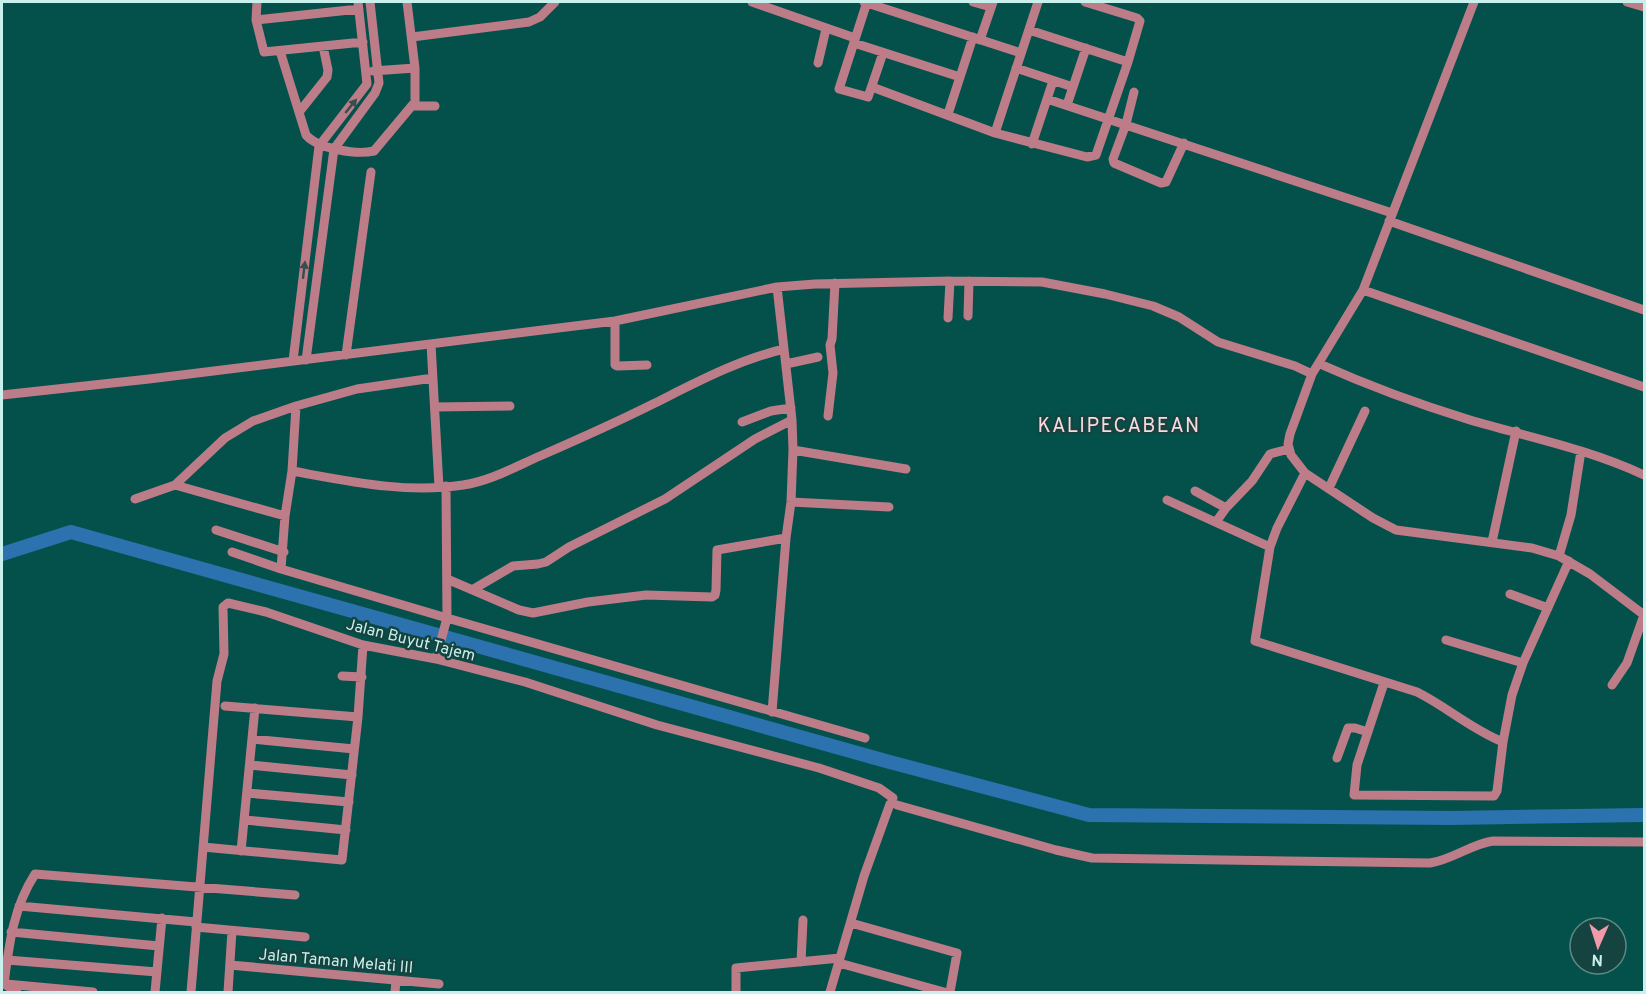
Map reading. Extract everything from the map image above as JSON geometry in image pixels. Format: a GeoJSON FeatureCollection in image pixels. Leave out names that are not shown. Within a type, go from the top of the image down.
{"type":"FeatureCollection","features":[{"type":"Feature","properties":{"kind":"street"},"geometry":{"type":"LineString","coordinates":[[257,2],[256,20],[263,50],[266,52],[363,42]]}},
{"type":"Feature","properties":{"kind":"street"},"geometry":{"type":"LineString","coordinates":[[306,360],[333,156],[375,93],[379,83],[370,2]]}},
{"type":"Feature","properties":{"kind":"street"},"geometry":{"type":"LineString","coordinates":[[280,51],[306,135],[318,153],[333,156],[374,151],[413,106],[416,94],[407,2]]}},
{"type":"Feature","properties":{"kind":"street"},"geometry":{"type":"LineString","coordinates":[[412,37],[529,22],[540,17],[555,2]]}},
{"type":"Feature","properties":{"kind":"street"},"geometry":{"type":"LineString","coordinates":[[752,2],[826,28],[883,53],[960,77]]}},
{"type":"Feature","properties":{"kind":"street"},"geometry":{"type":"LineString","coordinates":[[779,12],[784,2]]}},
{"type":"Feature","properties":{"kind":"street"},"geometry":{"type":"LineString","coordinates":[[883,53],[869,96],[865,98],[839,89],[866,2],[1021,53]]}},
{"type":"Feature","properties":{"kind":"street"},"geometry":{"type":"LineString","coordinates":[[948,114],[960,77],[992,4],[973,2]]}},
{"type":"Feature","properties":{"kind":"street"},"geometry":{"type":"LineString","coordinates":[[995,133],[1038,2]]}},
{"type":"Feature","properties":{"kind":"street"},"geometry":{"type":"LineString","coordinates":[[1084,2],[1137,18],[1140,21],[1128,62],[1118,121],[1114,163],[1161,183],[1167,181],[1184,143]]}},
{"type":"Feature","properties":{"kind":"street"},"geometry":{"type":"LineString","coordinates":[[1119,2],[1119,13]]}},
{"type":"Feature","properties":{"kind":"street"},"geometry":{"type":"LineString","coordinates":[[1474,2],[1363,290],[1312,374],[1290,434],[1289,449],[1305,473],[1373,518],[1396,530],[1533,548],[1569,561],[1609,587],[1644,615],[1627,663],[1612,685]]}},
{"type":"Feature","properties":{"kind":"street"},"geometry":{"type":"LineString","coordinates":[[256,20],[358,5],[368,81],[365,89],[318,153],[293,361]]}},
{"type":"Feature","properties":{"kind":"street"},"geometry":{"type":"LineString","coordinates":[[818,63],[826,28]]}},
{"type":"Feature","properties":{"kind":"street"},"geometry":{"type":"LineString","coordinates":[[1029,30],[1128,62]]}},
{"type":"Feature","properties":{"kind":"street"},"geometry":{"type":"LineString","coordinates":[[300,111],[327,77],[328,70],[323,46]]}},
{"type":"Feature","properties":{"kind":"street"},"geometry":{"type":"LineString","coordinates":[[1067,105],[1086,48]]}},
{"type":"Feature","properties":{"kind":"street"},"geometry":{"type":"LineString","coordinates":[[367,72],[415,68]]}},
{"type":"Feature","properties":{"kind":"street"},"geometry":{"type":"LineString","coordinates":[[1016,68],[1073,87]]}},
{"type":"Feature","properties":{"kind":"street"},"geometry":{"type":"LineString","coordinates":[[1032,144],[1053,81]]}},
{"type":"Feature","properties":{"kind":"street"},"geometry":{"type":"LineString","coordinates":[[872,87],[995,133],[1087,157],[1096,155],[1099,151],[1134,92]]}},
{"type":"Feature","properties":{"kind":"street"},"geometry":{"type":"LineString","coordinates":[[1047,99],[1184,143],[1644,310]]}},
{"type":"Feature","properties":{"kind":"street"},"geometry":{"type":"LineString","coordinates":[[413,106],[435,106]]}},
{"type":"Feature","properties":{"kind":"street"},"geometry":{"type":"LineString","coordinates":[[346,355],[371,172]]}},
{"type":"Feature","properties":{"kind":"street"},"geometry":{"type":"LineString","coordinates":[[948,318],[950,281]]}},
{"type":"Feature","properties":{"kind":"street"},"geometry":{"type":"LineString","coordinates":[[2,395],[615,321],[777,287],[835,283],[950,281],[1042,282],[1153,306],[1179,317],[1218,342],[1295,366],[1312,374]]}},
{"type":"Feature","properties":{"kind":"street"},"geometry":{"type":"LineString","coordinates":[[968,316],[969,281]]}},
{"type":"Feature","properties":{"kind":"street"},"geometry":{"type":"LineString","coordinates":[[828,416],[833,373],[830,345],[835,283]]}},
{"type":"Feature","properties":{"kind":"street"},"geometry":{"type":"LineString","coordinates":[[772,712],[791,502],[793,450],[791,408],[777,287]]}},
{"type":"Feature","properties":{"kind":"street"},"geometry":{"type":"LineString","coordinates":[[1363,290],[1644,387]]}},
{"type":"Feature","properties":{"kind":"street"},"geometry":{"type":"LineString","coordinates":[[299,309],[312,310]]}},
{"type":"Feature","properties":{"kind":"street"},"geometry":{"type":"LineString","coordinates":[[615,321],[615,365],[647,364]]}},
{"type":"Feature","properties":{"kind":"street"},"geometry":{"type":"LineString","coordinates":[[434,343],[433,378],[447,579],[447,619],[436,657]]}},
{"type":"Feature","properties":{"kind":"street"},"geometry":{"type":"LineString","coordinates":[[292,471],[390,487],[442,487],[484,480],[600,430],[728,367],[784,349]]}},
{"type":"Feature","properties":{"kind":"street"},"geometry":{"type":"LineString","coordinates":[[786,364],[818,357]]}},
{"type":"Feature","properties":{"kind":"street"},"geometry":{"type":"LineString","coordinates":[[1320,364],[1367,385],[1428,407],[1581,451],[1626,466],[1644,475]]}},
{"type":"Feature","properties":{"kind":"street"},"geometry":{"type":"LineString","coordinates":[[135,499],[175,485],[225,438],[253,421],[357,389],[433,378]]}},
{"type":"Feature","properties":{"kind":"street"},"geometry":{"type":"LineString","coordinates":[[281,568],[285,516],[292,471],[296,406]]}},
{"type":"Feature","properties":{"kind":"street"},"geometry":{"type":"LineString","coordinates":[[435,407],[510,406]]}},
{"type":"Feature","properties":{"kind":"street"},"geometry":{"type":"LineString","coordinates":[[742,422],[771,411],[791,408]]}},
{"type":"Feature","properties":{"kind":"street"},"geometry":{"type":"LineString","coordinates":[[1329,488],[1365,411]]}},
{"type":"Feature","properties":{"kind":"street"},"geometry":{"type":"LineString","coordinates":[[472,590],[513,566],[546,562],[568,546],[665,500],[755,439],[792,420]]}},
{"type":"Feature","properties":{"kind":"street"},"geometry":{"type":"LineString","coordinates":[[1492,542],[1516,431]]}},
{"type":"Feature","properties":{"kind":"street"},"geometry":{"type":"LineString","coordinates":[[1216,522],[1252,481],[1270,454],[1289,449]]}},
{"type":"Feature","properties":{"kind":"street"},"geometry":{"type":"LineString","coordinates":[[793,450],[906,469]]}},
{"type":"Feature","properties":{"kind":"street"},"geometry":{"type":"LineString","coordinates":[[1558,556],[1571,515],[1581,451]]}},
{"type":"Feature","properties":{"kind":"street"},"geometry":{"type":"LineString","coordinates":[[1305,473],[1270,547],[1255,641],[1417,692],[1478,731],[1503,742]]}},
{"type":"Feature","properties":{"kind":"street"},"geometry":{"type":"LineString","coordinates":[[175,485],[285,516]]}},
{"type":"Feature","properties":{"kind":"street"},"geometry":{"type":"LineString","coordinates":[[1195,491],[1226,508]]}},
{"type":"Feature","properties":{"kind":"street"},"geometry":{"type":"LineString","coordinates":[[1167,500],[1270,547]]}},
{"type":"Feature","properties":{"kind":"street"},"geometry":{"type":"LineString","coordinates":[[791,502],[889,507]]}},
{"type":"Feature","properties":{"kind":"street"},"geometry":{"type":"LineString","coordinates":[[216,530],[284,552]]}},
{"type":"Feature","properties":{"kind":"street"},"geometry":{"type":"LineString","coordinates":[[447,579],[519,610],[533,613],[588,602],[646,595],[712,597],[716,590],[717,550],[786,538]]}},
{"type":"Feature","properties":{"kind":"street"},"geometry":{"type":"LineString","coordinates":[[232,552],[447,619],[865,738]]}},
{"type":"Feature","properties":{"kind":"street"},"geometry":{"type":"LineString","coordinates":[[1384,683],[1357,765],[1353,793],[1356,796],[1494,796],[1497,791],[1512,695],[1522,663],[1569,561]]}},
{"type":"Feature","properties":{"kind":"street"},"geometry":{"type":"LineString","coordinates":[[1510,594],[1548,608]]}},
{"type":"Feature","properties":{"kind":"street","name":"Jalan Buyut Tajem"},"geometry":{"type":"LineString","coordinates":[[191,993],[217,676],[224,654],[223,607],[228,603],[266,612],[363,645],[436,657],[551,689],[657,725],[819,768],[879,788],[894,802],[1056,850],[1092,858],[1430,863],[1488,842],[1644,842]]}},
{"type":"Feature","properties":{"kind":"street"},"geometry":{"type":"LineString","coordinates":[[1446,640],[1522,663]]}},
{"type":"Feature","properties":{"kind":"street"},"geometry":{"type":"LineString","coordinates":[[203,848],[342,860],[358,717],[363,645]]}},
{"type":"Feature","properties":{"kind":"street"},"geometry":{"type":"LineString","coordinates":[[342,676],[362,676]]}},
{"type":"Feature","properties":{"kind":"street"},"geometry":{"type":"LineString","coordinates":[[225,706],[358,717]]}},
{"type":"Feature","properties":{"kind":"street"},"geometry":{"type":"LineString","coordinates":[[241,851],[255,708]]}},
{"type":"Feature","properties":{"kind":"street"},"geometry":{"type":"LineString","coordinates":[[1338,758],[1348,728],[1368,732]]}},
{"type":"Feature","properties":{"kind":"street"},"geometry":{"type":"LineString","coordinates":[[252,739],[354,749]]}},
{"type":"Feature","properties":{"kind":"street"},"geometry":{"type":"LineString","coordinates":[[250,765],[352,775]]}},
{"type":"Feature","properties":{"kind":"street"},"geometry":{"type":"LineString","coordinates":[[247,793],[349,802]]}},
{"type":"Feature","properties":{"kind":"street"},"geometry":{"type":"LineString","coordinates":[[822,993],[830,992],[864,876],[894,802]]}},
{"type":"Feature","properties":{"kind":"street"},"geometry":{"type":"LineString","coordinates":[[245,820],[346,830]]}},
{"type":"Feature","properties":{"kind":"street"},"geometry":{"type":"LineString","coordinates":[[4,984],[11,932],[20,906],[37,873],[295,895]]}},
{"type":"Feature","properties":{"kind":"street"},"geometry":{"type":"LineString","coordinates":[[20,906],[162,918],[232,930],[305,937]]}},
{"type":"Feature","properties":{"kind":"street"},"geometry":{"type":"LineString","coordinates":[[155,993],[162,918]]}},
{"type":"Feature","properties":{"kind":"street"},"geometry":{"type":"LineString","coordinates":[[801,962],[803,920]]}},
{"type":"Feature","properties":{"kind":"street"},"geometry":{"type":"LineString","coordinates":[[850,923],[957,953],[950,993]]}},
{"type":"Feature","properties":{"kind":"street"},"geometry":{"type":"LineString","coordinates":[[228,993],[232,930]]}},
{"type":"Feature","properties":{"kind":"street"},"geometry":{"type":"LineString","coordinates":[[11,932],[159,946]]}},
{"type":"Feature","properties":{"kind":"street"},"geometry":{"type":"LineString","coordinates":[[7,960],[157,972]]}},
{"type":"Feature","properties":{"kind":"street"},"geometry":{"type":"LineString","coordinates":[[736,993],[736,969],[840,960],[944,993]]}},
{"type":"Feature","properties":{"kind":"street","name":"Jalan Taman Melati III"},"geometry":{"type":"LineString","coordinates":[[230,966],[439,984]]}},
{"type":"Feature","properties":{"kind":"street"},"geometry":{"type":"LineString","coordinates":[[394,993],[396,980]]}},
{"type":"Feature","properties":{"kind":"street"},"geometry":{"type":"LineString","coordinates":[[4,984],[17,993]]}},
{"type":"Feature","properties":{"kind":"street"},"geometry":{"type":"LineString","coordinates":[[4,984],[93,993]]}},
{"type":"Feature","properties":{"kind":"waterway"},"geometry":{"type":"LineString","coordinates":[[2,554],[71,532],[886,761],[1089,815],[1451,818],[1644,815]]}},
{"type":"Feature","properties":{"kind":"district","name":"KALIPECABEAN"},"geometry":{"type":"Point","coordinates":[1119,425]}}]}
